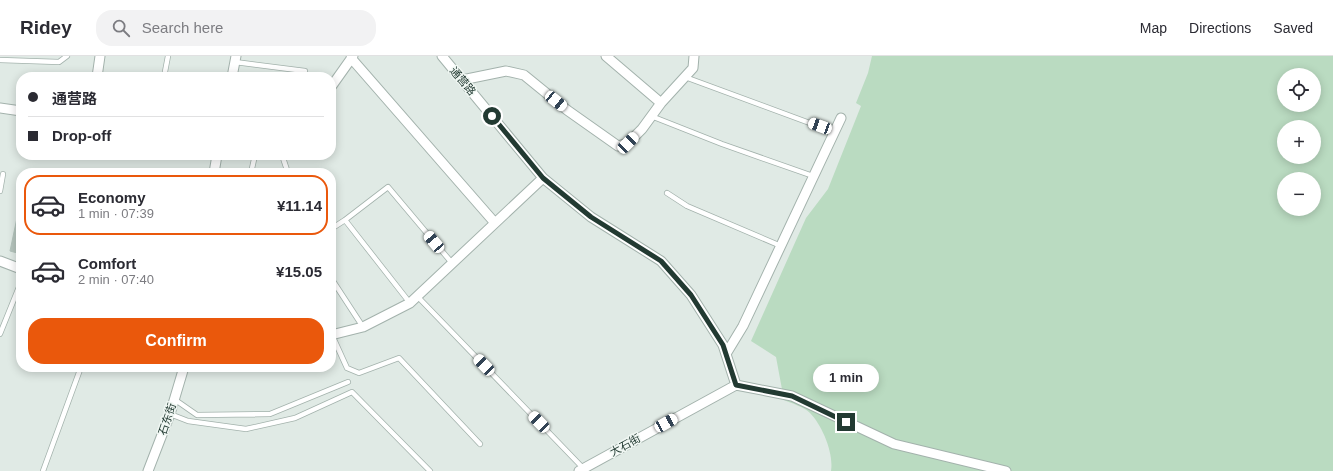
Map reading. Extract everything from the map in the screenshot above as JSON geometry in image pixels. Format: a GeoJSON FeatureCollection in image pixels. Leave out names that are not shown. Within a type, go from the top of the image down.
{"type":"FeatureCollection","features":[{"type":"Feature","properties":{"kind":"street"},"geometry":{"type":"LineString","coordinates":[[98,72],[100,56]]}},
{"type":"Feature","properties":{"kind":"street","name":"通营路"},"geometry":{"type":"LineString","coordinates":[[442,56],[543,178],[591,217],[661,261],[691,295],[723,345],[736,385]]}},
{"type":"Feature","properties":{"kind":"street"},"geometry":{"type":"LineString","coordinates":[[606,56],[661,103]]}},
{"type":"Feature","properties":{"kind":"street"},"geometry":{"type":"LineString","coordinates":[[462,80],[506,71],[524,75],[567,110],[618,146],[628,143],[642,129],[661,103],[693,68],[694,56]]}},
{"type":"Feature","properties":{"kind":"street"},"geometry":{"type":"LineString","coordinates":[[336,80],[352,57],[495,223]]}},
{"type":"Feature","properties":{"kind":"street"},"geometry":{"type":"LineString","coordinates":[[233,72],[235,59]]}},
{"type":"Feature","properties":{"kind":"street"},"geometry":{"type":"LineString","coordinates":[[0,108],[16,110]]}},
{"type":"Feature","properties":{"kind":"street"},"geometry":{"type":"LineString","coordinates":[[726,354],[743,326],[841,118]]}},
{"type":"Feature","properties":{"kind":"street"},"geometry":{"type":"LineString","coordinates":[[336,334],[363,327],[410,303],[543,178]]}},
{"type":"Feature","properties":{"kind":"street"},"geometry":{"type":"LineString","coordinates":[[0,261],[16,268]]}},
{"type":"Feature","properties":{"kind":"street","name":"石东街"},"geometry":{"type":"LineString","coordinates":[[148,471],[170,414],[182,372]]}},
{"type":"Feature","properties":{"kind":"street"},"geometry":{"type":"LineString","coordinates":[[736,385],[792,396],[894,444],[1006,471]]}},
{"type":"Feature","properties":{"kind":"street","name":"大石街"},"geometry":{"type":"LineString","coordinates":[[581,470],[736,385]]}},
{"type":"Feature","properties":{"kind":"lane"},"geometry":{"type":"LineString","coordinates":[[0,60],[60,62],[67,56]]}},
{"type":"Feature","properties":{"kind":"lane"},"geometry":{"type":"LineString","coordinates":[[165,72],[168,56]]}},
{"type":"Feature","properties":{"kind":"lane"},"geometry":{"type":"LineString","coordinates":[[235,59],[305,71]]}},
{"type":"Feature","properties":{"kind":"lane"},"geometry":{"type":"LineString","coordinates":[[685,77],[834,132]]}},
{"type":"Feature","properties":{"kind":"lane"},"geometry":{"type":"LineString","coordinates":[[651,116],[722,144],[813,176]]}},
{"type":"Feature","properties":{"kind":"lane"},"geometry":{"type":"LineString","coordinates":[[0,191],[3,174]]}},
{"type":"Feature","properties":{"kind":"lane"},"geometry":{"type":"LineString","coordinates":[[336,226],[388,187],[452,263]]}},
{"type":"Feature","properties":{"kind":"lane"},"geometry":{"type":"LineString","coordinates":[[667,193],[687,206],[780,246]]}},
{"type":"Feature","properties":{"kind":"lane"},"geometry":{"type":"LineString","coordinates":[[345,220],[410,303]]}},
{"type":"Feature","properties":{"kind":"lane"},"geometry":{"type":"LineString","coordinates":[[336,286],[363,327]]}},
{"type":"Feature","properties":{"kind":"lane"},"geometry":{"type":"LineString","coordinates":[[0,334],[16,294]]}},
{"type":"Feature","properties":{"kind":"lane"},"geometry":{"type":"LineString","coordinates":[[417,296],[581,470]]}},
{"type":"Feature","properties":{"kind":"lane"},"geometry":{"type":"LineString","coordinates":[[336,345],[347,368],[359,373],[399,358],[480,444]]}},
{"type":"Feature","properties":{"kind":"lane"},"geometry":{"type":"LineString","coordinates":[[43,471],[79,372]]}},
{"type":"Feature","properties":{"kind":"lane"},"geometry":{"type":"LineString","coordinates":[[174,399],[197,415],[270,414],[348,382]]}},
{"type":"Feature","properties":{"kind":"lane"},"geometry":{"type":"LineString","coordinates":[[170,414],[188,421],[246,429],[295,418],[352,392],[430,471]]}},
{"type":"Feature","properties":{"kind":"green space"},"geometry":{"type":"Polygon","coordinates":[[[872,56],[1333,56],[1333,471],[831,471],[831,456],[829,448],[819,425],[810,413],[801,407],[784,400],[776,357],[751,341],[806,218],[828,189],[861,106],[856,103],[868,73],[872,56]]]}},
{"type":"Feature","properties":{"kind":"building"},"geometry":{"type":"Polygon","coordinates":[[[16,223],[16,253],[10,251],[16,223]]]}},
{"type":"Feature","properties":{"kind":"route"},"geometry":{"type":"LineString","coordinates":[[492,116],[543,178],[591,217],[661,261],[691,295],[723,345],[736,385],[792,396],[846,422]]}}]}
